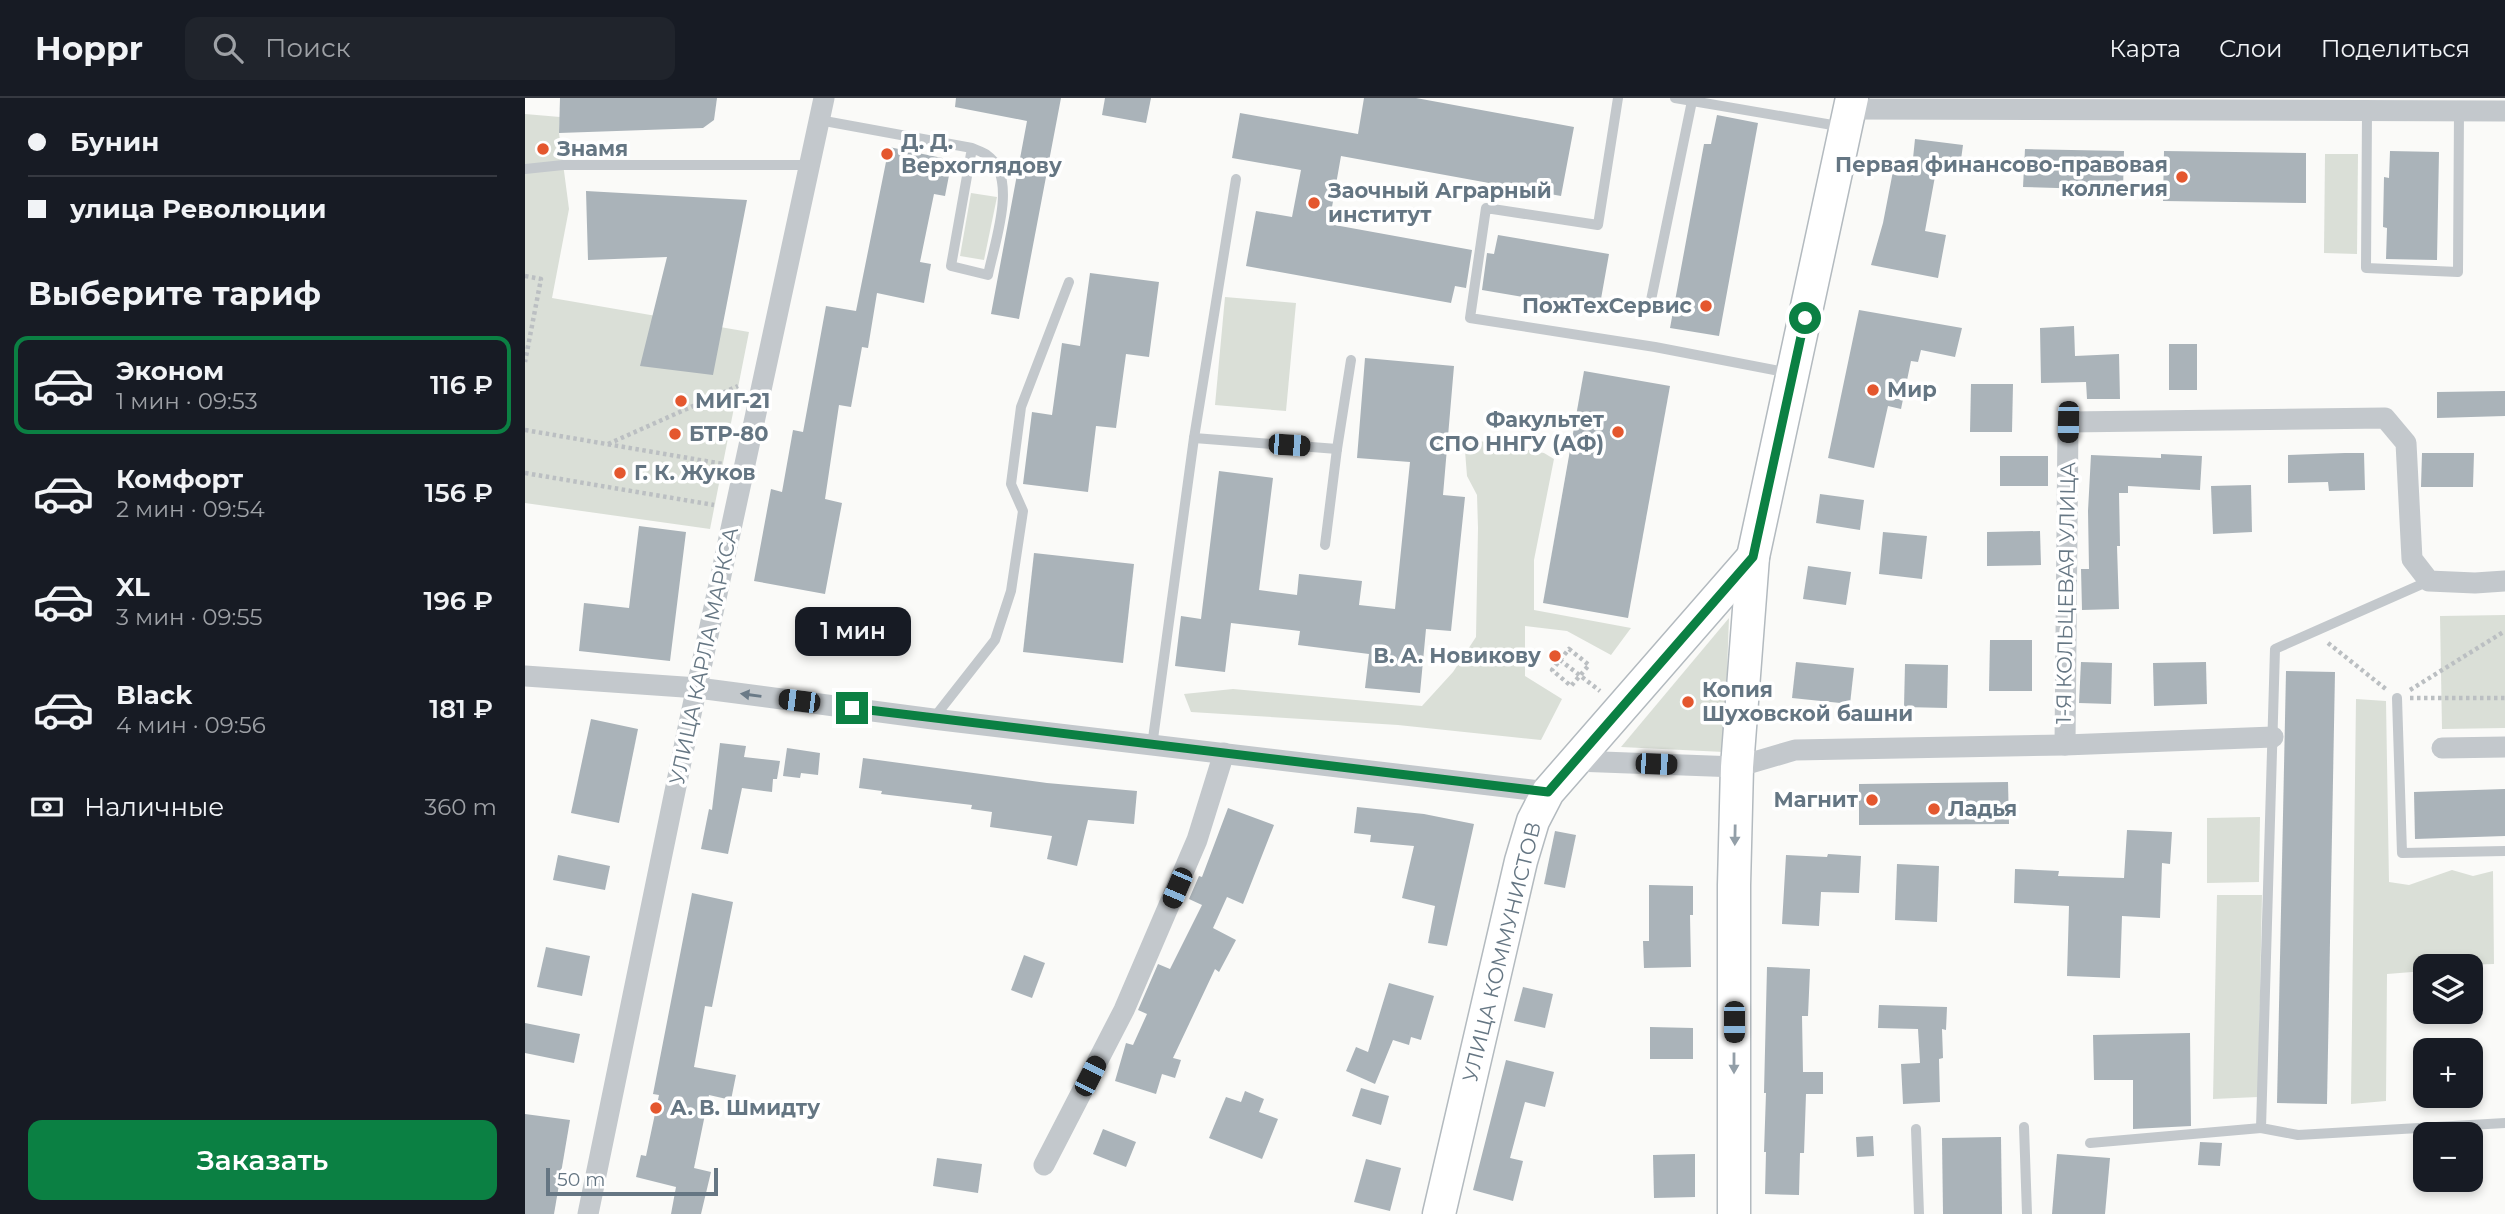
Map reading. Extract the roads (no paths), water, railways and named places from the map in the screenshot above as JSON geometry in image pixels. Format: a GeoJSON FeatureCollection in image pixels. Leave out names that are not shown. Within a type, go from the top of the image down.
{"type":"FeatureCollection","features":[{"type":"Feature","properties":{"kind":"main road"},"geometry":{"type":"LineString","coordinates":[[1734,1214],[1734,885],[1737,767],[1753,557],[1849,112]]}},
{"type":"Feature","properties":{"kind":"main road","name":"УЛИЦА КОММУНИСТОВ"},"geometry":{"type":"LineString","coordinates":[[1439,1214],[1521,861],[1533,821],[1548,792],[1753,557]]}},
{"type":"Feature","properties":{"kind":"street","name":"УЛИЦА КАРЛА МАРКСА"},"geometry":{"type":"LineString","coordinates":[[588,1214],[824,98]]}},
{"type":"Feature","properties":{"kind":"street"},"geometry":{"type":"LineString","coordinates":[[1849,112],[2091,105],[2505,111]]}},
{"type":"Feature","properties":{"kind":"street","name":"1-Я КОЛЬЦЕВАЯ УЛИЦА"},"geometry":{"type":"LineString","coordinates":[[2065,745],[2068,422],[2385,418],[2406,443],[2412,559],[2429,581]]}},
{"type":"Feature","properties":{"kind":"street"},"geometry":{"type":"LineString","coordinates":[[2429,581],[2505,581]]}},
{"type":"Feature","properties":{"kind":"street"},"geometry":{"type":"LineString","coordinates":[[525,676],[698,688],[1152,746],[1548,792]]}},
{"type":"Feature","properties":{"kind":"street"},"geometry":{"type":"LineString","coordinates":[[1575,761],[1737,767],[1795,750],[2065,745],[2273,737]]}},
{"type":"Feature","properties":{"kind":"street"},"geometry":{"type":"LineString","coordinates":[[2442,748],[2505,747]]}},
{"type":"Feature","properties":{"kind":"street"},"geometry":{"type":"LineString","coordinates":[[1044,1164],[1124,1010],[1197,840],[1224,753]]}},
{"type":"Feature","properties":{"kind":"lane"},"geometry":{"type":"LineString","coordinates":[[1618,98],[1598,225],[1486,208],[1470,318],[1655,347],[1793,373]]}},
{"type":"Feature","properties":{"kind":"lane"},"geometry":{"type":"LineString","coordinates":[[1675,98],[1849,112]]}},
{"type":"Feature","properties":{"kind":"lane"},"geometry":{"type":"LineString","coordinates":[[1650,305],[1692,101]]}},
{"type":"Feature","properties":{"kind":"lane"},"geometry":{"type":"LineString","coordinates":[[2367,111],[2366,268],[2458,272],[2459,111]]}},
{"type":"Feature","properties":{"kind":"lane"},"geometry":{"type":"LineString","coordinates":[[819,120],[972,148],[989,155],[1002,176],[1004,197],[988,275],[951,266],[972,148]]}},
{"type":"Feature","properties":{"kind":"lane"},"geometry":{"type":"LineString","coordinates":[[525,169],[563,165],[809,165]]}},
{"type":"Feature","properties":{"kind":"lane"},"geometry":{"type":"LineString","coordinates":[[1152,746],[1194,438],[1236,179]]}},
{"type":"Feature","properties":{"kind":"lane"},"geometry":{"type":"LineString","coordinates":[[933,719],[995,640],[1011,591],[1023,511],[1011,484],[1021,407],[1069,282]]}},
{"type":"Feature","properties":{"kind":"lane"},"geometry":{"type":"LineString","coordinates":[[1325,545],[1336,449],[1351,360]]}},
{"type":"Feature","properties":{"kind":"lane"},"geometry":{"type":"LineString","coordinates":[[1194,438],[1336,449]]}},
{"type":"Feature","properties":{"kind":"lane"},"geometry":{"type":"LineString","coordinates":[[2262,1128],[2275,649],[2429,581]]}},
{"type":"Feature","properties":{"kind":"lane"},"geometry":{"type":"LineString","coordinates":[[2397,698],[2402,853],[2505,851]]}},
{"type":"Feature","properties":{"kind":"lane"},"geometry":{"type":"LineString","coordinates":[[2090,1143],[2262,1128],[2298,1135],[2505,1124]]}},
{"type":"Feature","properties":{"kind":"lane"},"geometry":{"type":"LineString","coordinates":[[2024,1127],[2027,1214]]}},
{"type":"Feature","properties":{"kind":"lane"},"geometry":{"type":"LineString","coordinates":[[1916,1129],[1919,1214]]}},
{"type":"Feature","properties":{"kind":"place","name":"Знамя"},"geometry":{"type":"Point","coordinates":[543,149]}},
{"type":"Feature","properties":{"kind":"place","name":"Д. Д. Верхоглядову"},"geometry":{"type":"Point","coordinates":[887,154]}},
{"type":"Feature","properties":{"kind":"place","name":"Первая финансово-правовая коллегия"},"geometry":{"type":"Point","coordinates":[2182,177]}},
{"type":"Feature","properties":{"kind":"place","name":"Заочный Аграрный институт"},"geometry":{"type":"Point","coordinates":[1314,203]}},
{"type":"Feature","properties":{"kind":"place","name":"ПожТехСервис"},"geometry":{"type":"Point","coordinates":[1706,306]}},
{"type":"Feature","properties":{"kind":"place","name":"Мир"},"geometry":{"type":"Point","coordinates":[1873,390]}},
{"type":"Feature","properties":{"kind":"place","name":"МИГ-21"},"geometry":{"type":"Point","coordinates":[681,401]}},
{"type":"Feature","properties":{"kind":"place","name":"Факультет СПО ННГУ (АФ)"},"geometry":{"type":"Point","coordinates":[1618,432]}},
{"type":"Feature","properties":{"kind":"place","name":"БТР-80"},"geometry":{"type":"Point","coordinates":[675,434]}},
{"type":"Feature","properties":{"kind":"place","name":"Г. К. Жуков"},"geometry":{"type":"Point","coordinates":[620,473]}},
{"type":"Feature","properties":{"kind":"place","name":"В. А. Новикову"},"geometry":{"type":"Point","coordinates":[1555,656]}},
{"type":"Feature","properties":{"kind":"place","name":"Копия Шуховской башни"},"geometry":{"type":"Point","coordinates":[1688,702]}},
{"type":"Feature","properties":{"kind":"place","name":"Магнит"},"geometry":{"type":"Point","coordinates":[1872,800]}},
{"type":"Feature","properties":{"kind":"place","name":"Ладья"},"geometry":{"type":"Point","coordinates":[1934,809]}},
{"type":"Feature","properties":{"kind":"place","name":"А. В. Шмидту"},"geometry":{"type":"Point","coordinates":[656,1108]}}]}
